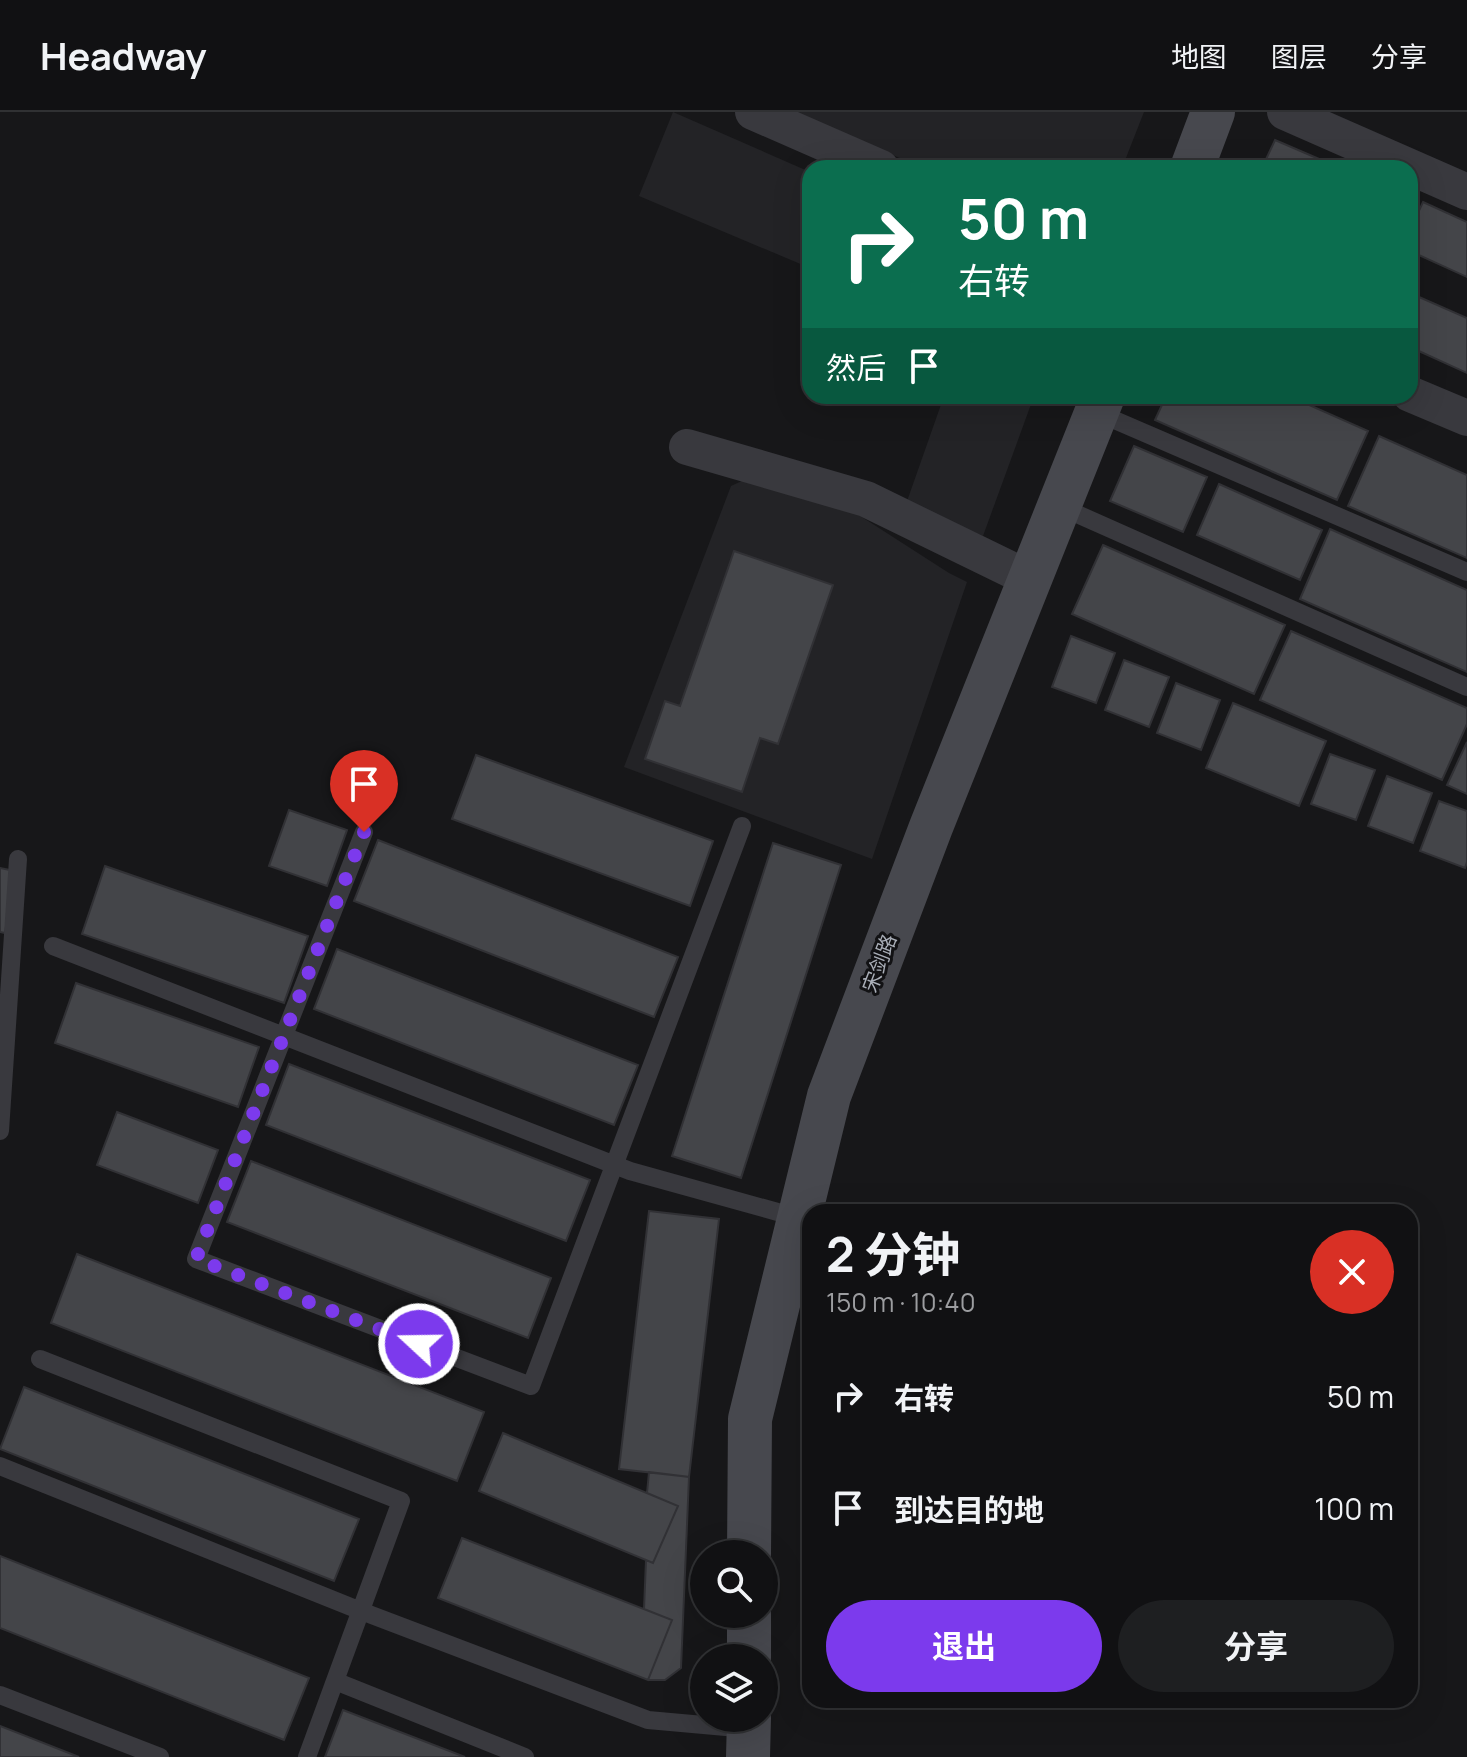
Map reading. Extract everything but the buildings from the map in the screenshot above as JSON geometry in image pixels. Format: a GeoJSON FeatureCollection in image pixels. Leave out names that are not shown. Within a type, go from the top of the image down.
{"type":"FeatureCollection","features":[{"type":"Feature","properties":{"kind":"main road"},"geometry":{"type":"LineString","coordinates":[[1195,160],[1213,112]]}},
{"type":"Feature","properties":{"kind":"main road","name":"宋剑路"},"geometry":{"type":"LineString","coordinates":[[802,1204],[829,1096],[931,827],[1100,404]]}},
{"type":"Feature","properties":{"kind":"main road","name":"宋剑路"},"geometry":{"type":"LineString","coordinates":[[749,1540],[750,1419],[802,1206]]}},
{"type":"Feature","properties":{"kind":"street"},"geometry":{"type":"LineString","coordinates":[[753,112],[863,160]]}},
{"type":"Feature","properties":{"kind":"street"},"geometry":{"type":"LineString","coordinates":[[1285,112],[1394,160]]}},
{"type":"Feature","properties":{"kind":"street"},"geometry":{"type":"LineString","coordinates":[[1418,170],[1467,192]]}},
{"type":"Feature","properties":{"kind":"street"},"geometry":{"type":"LineString","coordinates":[[1418,397],[1467,418]]}},
{"type":"Feature","properties":{"kind":"street"},"geometry":{"type":"LineString","coordinates":[[687,447],[866,499],[1030,579]]}},
{"type":"Feature","properties":{"kind":"lane"},"geometry":{"type":"LineString","coordinates":[[1100,404],[1467,572]]}},
{"type":"Feature","properties":{"kind":"lane"},"geometry":{"type":"LineString","coordinates":[[1059,506],[1467,687]]}},
{"type":"Feature","properties":{"kind":"lane"},"geometry":{"type":"LineString","coordinates":[[364,832],[196,1259],[531,1386],[742,826]]}},
{"type":"Feature","properties":{"kind":"lane"},"geometry":{"type":"LineString","coordinates":[[0,1131],[7,952],[18,859]]}},
{"type":"Feature","properties":{"kind":"lane"},"geometry":{"type":"LineString","coordinates":[[53,946],[614,1165],[799,1218]]}},
{"type":"Feature","properties":{"kind":"lane"},"geometry":{"type":"LineString","coordinates":[[40,1359],[401,1501],[307,1757]]}},
{"type":"Feature","properties":{"kind":"lane"},"geometry":{"type":"LineString","coordinates":[[0,1466],[361,1611],[648,1720],[748,1735]]}},
{"type":"Feature","properties":{"kind":"lane"},"geometry":{"type":"LineString","coordinates":[[335,1681],[525,1757]]}},
{"type":"Feature","properties":{"kind":"lane"},"geometry":{"type":"LineString","coordinates":[[0,1695],[160,1757]]}},
{"type":"Feature","properties":{"kind":"shaded area"},"geometry":{"type":"Polygon","coordinates":[[[673,112],[802,168],[802,265],[639,196],[673,112]]]}},
{"type":"Feature","properties":{"kind":"shaded area"},"geometry":{"type":"Polygon","coordinates":[[[788,112],[1144,112],[1125,160],[905,160],[788,112]]]}},
{"type":"Feature","properties":{"kind":"shaded area"},"geometry":{"type":"Polygon","coordinates":[[[941,404],[1031,404],[983,536],[906,504],[941,404]]]}},
{"type":"Feature","properties":{"kind":"shaded area"},"geometry":{"type":"Polygon","coordinates":[[[755,475],[837,501],[967,582],[872,859],[624,767],[731,486],[755,475]]]}},
{"type":"Feature","properties":{"kind":"route"},"geometry":{"type":"LineString","coordinates":[[364,832],[196,1259],[419,1344]]}}]}
